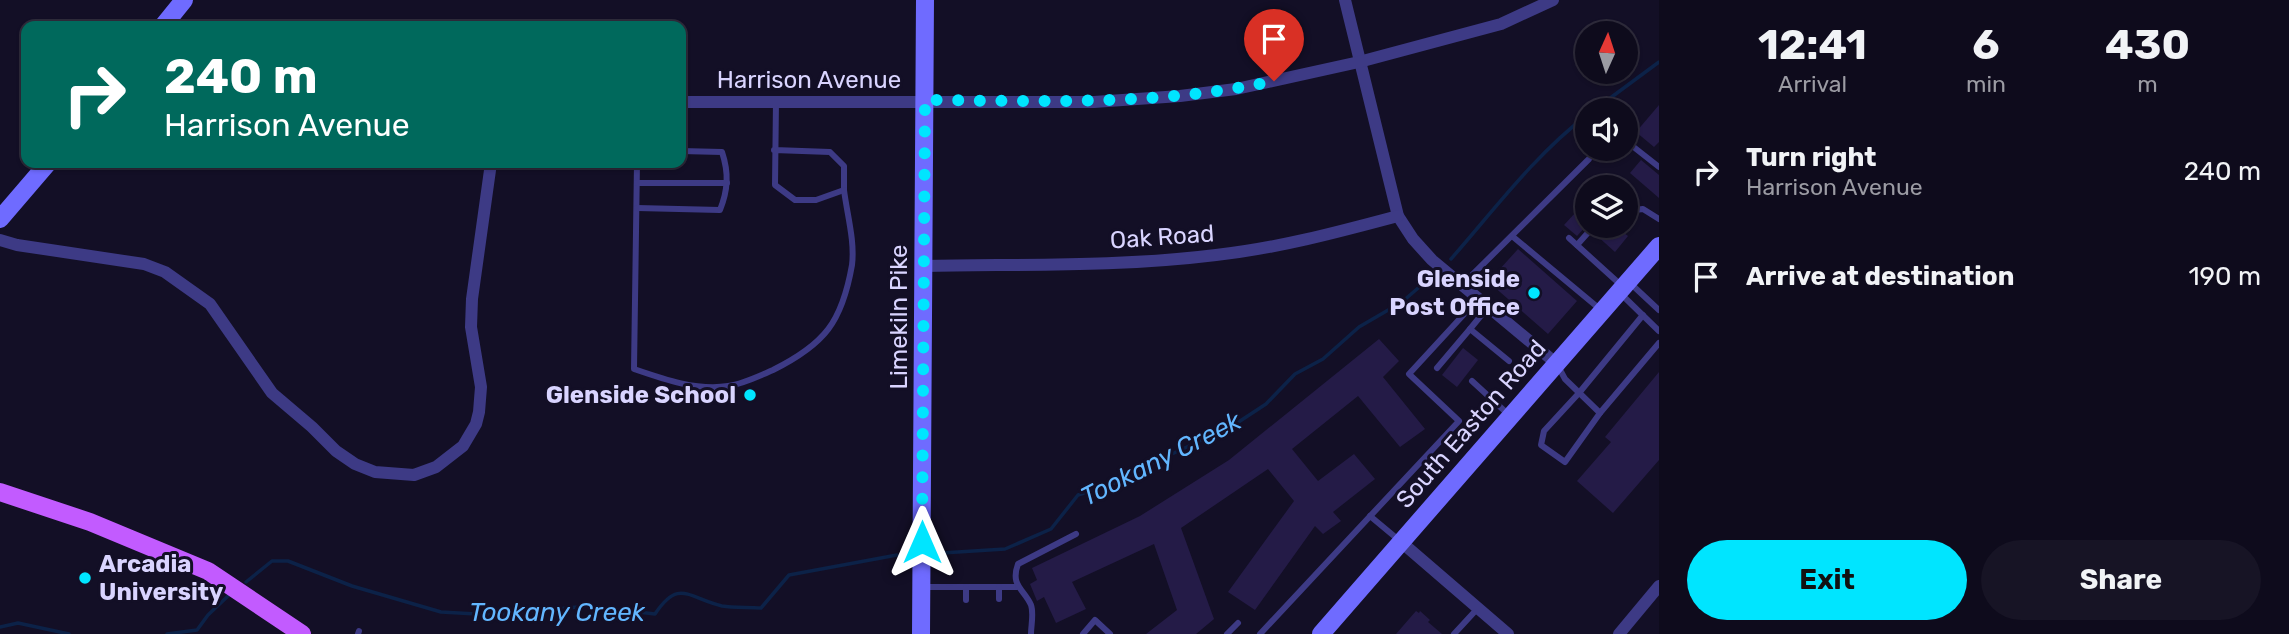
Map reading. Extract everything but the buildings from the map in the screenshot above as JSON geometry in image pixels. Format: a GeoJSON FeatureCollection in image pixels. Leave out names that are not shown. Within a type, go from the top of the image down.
{"type":"FeatureCollection","features":[{"type":"Feature","properties":{"kind":"main road"},"geometry":{"type":"LineString","coordinates":[[167,21],[184,0]]}},
{"type":"Feature","properties":{"kind":"main road","name":"Limekiln Pike"},"geometry":{"type":"LineString","coordinates":[[921,634],[925,0]]}},
{"type":"Feature","properties":{"kind":"main road"},"geometry":{"type":"LineString","coordinates":[[0,219],[44,168]]}},
{"type":"Feature","properties":{"kind":"main road","name":"South Easton Road"},"geometry":{"type":"LineString","coordinates":[[1321,634],[1659,246]]}},
{"type":"Feature","properties":{"kind":"main road"},"geometry":{"type":"LineString","coordinates":[[0,492],[89,522],[208,571],[302,634]]}},
{"type":"Feature","properties":{"kind":"street"},"geometry":{"type":"LineString","coordinates":[[1345,0],[1398,216],[1420,248],[1557,364]]}},
{"type":"Feature","properties":{"kind":"street","name":"Harrison Avenue"},"geometry":{"type":"LineString","coordinates":[[686,102],[1094,102],[1180,96],[1236,89],[1359,62],[1501,24],[1553,0]]}},
{"type":"Feature","properties":{"kind":"street"},"geometry":{"type":"LineString","coordinates":[[0,240],[17,245],[144,264],[165,272],[210,304],[272,393],[336,451],[355,464],[375,472],[414,475],[436,467],[463,446],[476,424],[479,412],[481,387],[471,327],[472,299],[490,168]]}},
{"type":"Feature","properties":{"kind":"street","name":"Oak Road"},"geometry":{"type":"LineString","coordinates":[[924,266],[1125,263],[1217,255],[1311,239],[1398,216]]}},
{"type":"Feature","properties":{"kind":"street"},"geometry":{"type":"LineString","coordinates":[[1400,541],[1508,634]]}},
{"type":"Feature","properties":{"kind":"street"},"geometry":{"type":"LineString","coordinates":[[1619,634],[1659,586]]}},
{"type":"Feature","properties":{"kind":"lane"},"geometry":{"type":"LineString","coordinates":[[776,101],[775,185],[795,200],[816,200],[844,190]]}},
{"type":"Feature","properties":{"kind":"lane"},"geometry":{"type":"LineString","coordinates":[[638,168],[634,369],[673,382],[728,386],[758,377],[820,341],[836,318],[852,262],[844,166],[830,152],[774,150]]}},
{"type":"Feature","properties":{"kind":"lane"},"geometry":{"type":"LineString","coordinates":[[1638,150],[1659,167]]}},
{"type":"Feature","properties":{"kind":"lane"},"geometry":{"type":"LineString","coordinates":[[637,208],[720,209],[726,196],[727,183],[727,167],[722,152],[686,151]]}},
{"type":"Feature","properties":{"kind":"lane"},"geometry":{"type":"LineString","coordinates":[[1462,285],[1587,161]]}},
{"type":"Feature","properties":{"kind":"lane"},"geometry":{"type":"LineString","coordinates":[[637,183],[727,183]]}},
{"type":"Feature","properties":{"kind":"lane"},"geometry":{"type":"LineString","coordinates":[[1638,210],[1643,209],[1659,219]]}},
{"type":"Feature","properties":{"kind":"lane"},"geometry":{"type":"LineString","coordinates":[[1512,236],[1602,311]]}},
{"type":"Feature","properties":{"kind":"lane"},"geometry":{"type":"LineString","coordinates":[[1569,238],[1623,287],[1659,310]]}},
{"type":"Feature","properties":{"kind":"lane"},"geometry":{"type":"LineString","coordinates":[[1577,245],[1583,238]]}},
{"type":"Feature","properties":{"kind":"lane"},"geometry":{"type":"LineString","coordinates":[[1623,287],[1643,315],[1659,331]]}},
{"type":"Feature","properties":{"kind":"lane"},"geometry":{"type":"LineString","coordinates":[[1437,368],[1470,329],[1483,303]]}},
{"type":"Feature","properties":{"kind":"lane"},"geometry":{"type":"LineString","coordinates":[[1260,634],[1459,421],[1409,374],[1483,303]]}},
{"type":"Feature","properties":{"kind":"lane"},"geometry":{"type":"LineString","coordinates":[[1643,315],[1544,431],[1541,445],[1565,462],[1600,413],[1659,343]]}},
{"type":"Feature","properties":{"kind":"lane"},"geometry":{"type":"LineString","coordinates":[[1470,329],[1509,361]]}},
{"type":"Feature","properties":{"kind":"lane"},"geometry":{"type":"LineString","coordinates":[[1557,364],[1565,379],[1600,413]]}},
{"type":"Feature","properties":{"kind":"lane"},"geometry":{"type":"LineString","coordinates":[[1472,381],[1511,416]]}},
{"type":"Feature","properties":{"kind":"lane"},"geometry":{"type":"LineString","coordinates":[[1370,516],[1400,541]]}},
{"type":"Feature","properties":{"kind":"lane"},"geometry":{"type":"LineString","coordinates":[[1031,634],[1031,606],[1017,587],[1016,568],[1018,564],[1076,534]]}},
{"type":"Feature","properties":{"kind":"lane"},"geometry":{"type":"LineString","coordinates":[[922,587],[1017,587]]}},
{"type":"Feature","properties":{"kind":"lane"},"geometry":{"type":"LineString","coordinates":[[966,587],[966,600]]}},
{"type":"Feature","properties":{"kind":"lane"},"geometry":{"type":"LineString","coordinates":[[999,587],[999,600]]}},
{"type":"Feature","properties":{"kind":"lane"},"geometry":{"type":"LineString","coordinates":[[1454,634],[1478,608]]}},
{"type":"Feature","properties":{"kind":"lane"},"geometry":{"type":"LineString","coordinates":[[1083,634],[1095,620],[1110,634]]}},
{"type":"Feature","properties":{"kind":"lane"},"geometry":{"type":"LineString","coordinates":[[1227,634],[1238,623]]}},
{"type":"Feature","properties":{"kind":"waterway","name":"Tookany Creek"},"geometry":{"type":"LineString","coordinates":[[1610,98],[1659,62]]}},
{"type":"Feature","properties":{"kind":"waterway","name":"Tookany Creek"},"geometry":{"type":"LineString","coordinates":[[1451,259],[1532,165],[1575,125]]}},
{"type":"Feature","properties":{"kind":"waterway","name":"Tookany Creek"},"geometry":{"type":"LineString","coordinates":[[942,553],[1005,549],[1051,529],[1078,495],[1118,482],[1234,425],[1266,404],[1295,374],[1323,359],[1359,327],[1402,302],[1432,276]]}},
{"type":"Feature","properties":{"kind":"waterway","name":"Tookany Creek"},"geometry":{"type":"LineString","coordinates":[[246,582],[272,561],[288,561],[352,586],[441,612],[494,615],[588,606],[655,614],[671,596],[678,594],[722,606],[761,608],[789,575],[897,555]]}},
{"type":"Feature","properties":{"kind":"waterway","name":"Tookany Creek"},"geometry":{"type":"LineString","coordinates":[[167,634],[197,630],[228,596]]}},
{"type":"Feature","properties":{"kind":"waterway","name":"Tookany Creek"},"geometry":{"type":"LineString","coordinates":[[0,627],[18,623],[69,634]]}},
{"type":"Feature","properties":{"kind":"place","name":"Glenside Post Office"},"geometry":{"type":"Point","coordinates":[1534,293]}},
{"type":"Feature","properties":{"kind":"place","name":"Glenside School"},"geometry":{"type":"Point","coordinates":[750,395]}},
{"type":"Feature","properties":{"kind":"place","name":"Arcadia University"},"geometry":{"type":"Point","coordinates":[85,578]}},
{"type":"Feature","properties":{"kind":"route"},"geometry":{"type":"LineString","coordinates":[[922,542],[925,100],[1131,100],[1236,89],[1274,81]]}}]}
